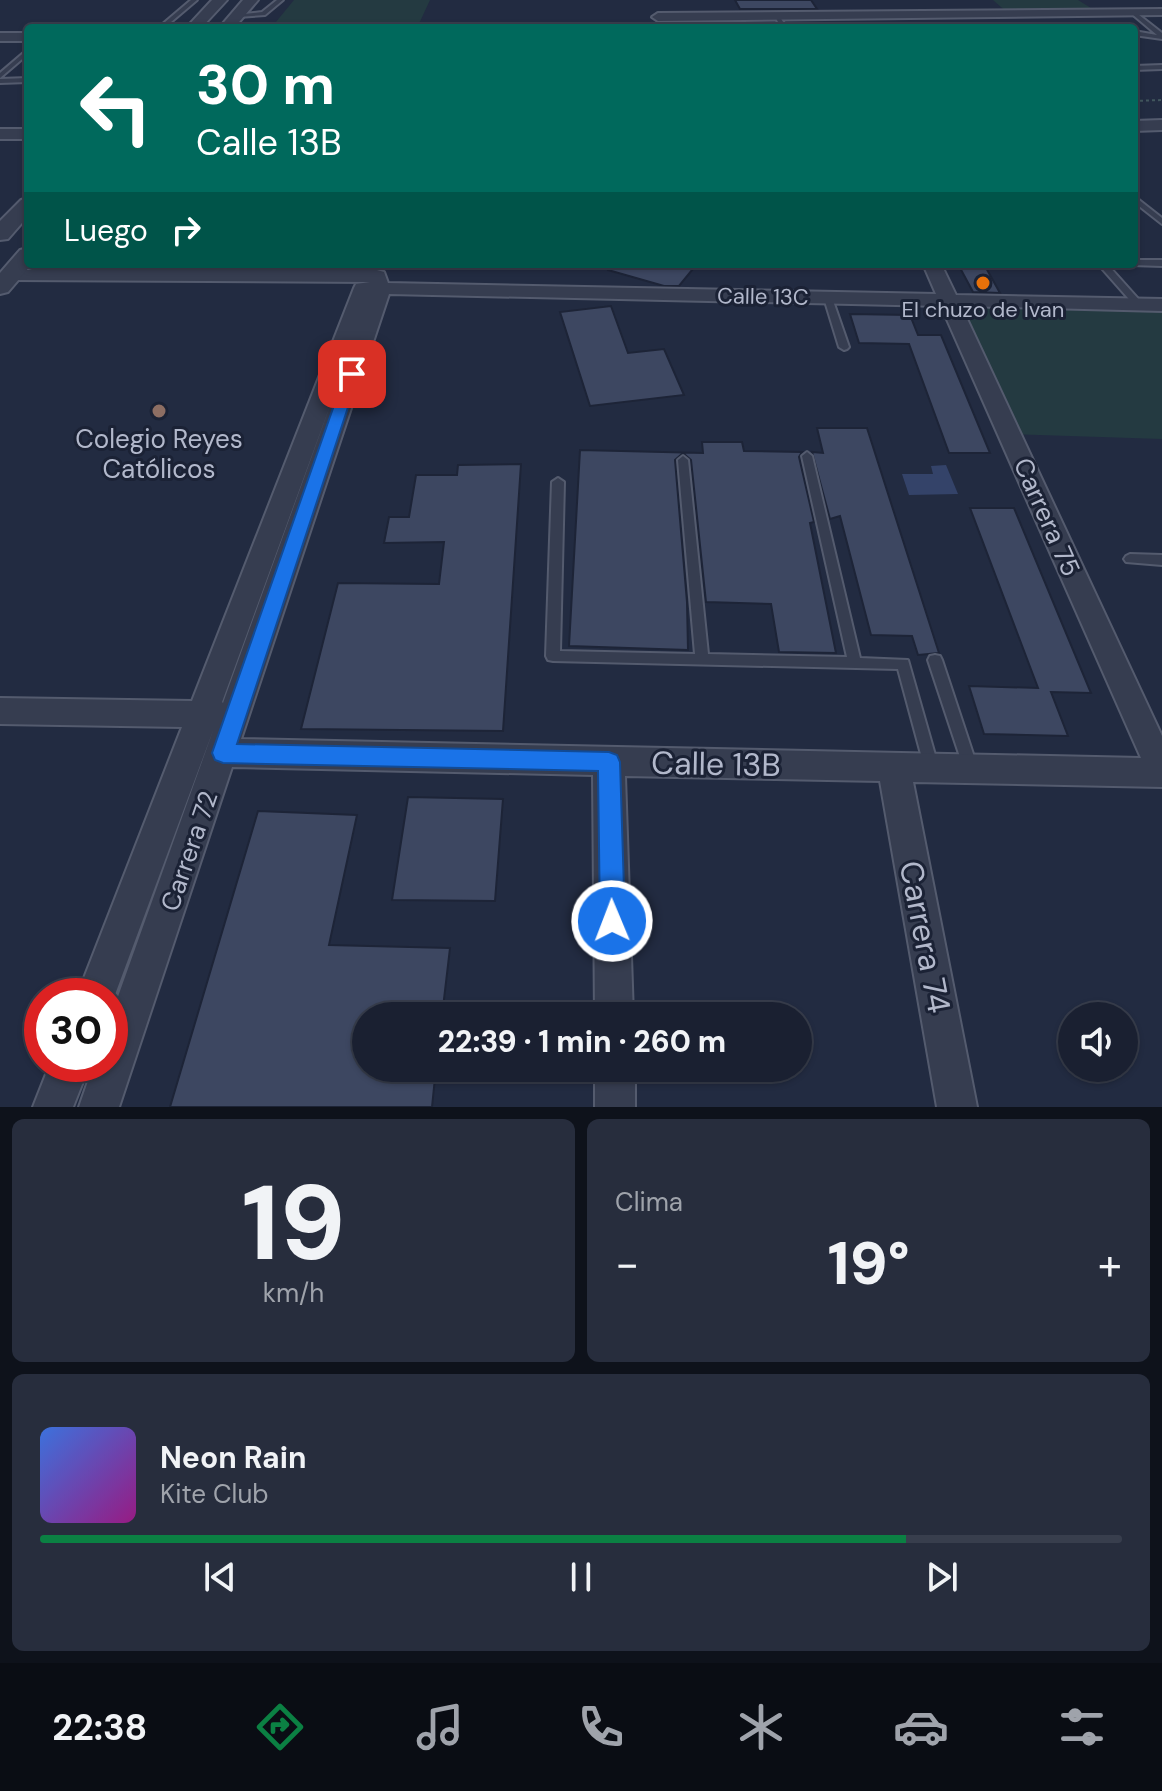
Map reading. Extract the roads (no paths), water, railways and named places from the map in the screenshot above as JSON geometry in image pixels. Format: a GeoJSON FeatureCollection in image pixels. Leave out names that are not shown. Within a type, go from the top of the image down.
{"type":"FeatureCollection","features":[{"type":"Feature","properties":{"kind":"street"},"geometry":{"type":"LineString","coordinates":[[197,24],[220,0]]}},
{"type":"Feature","properties":{"kind":"street"},"geometry":{"type":"LineString","coordinates":[[230,24],[251,0]]}},
{"type":"Feature","properties":{"kind":"street"},"geometry":{"type":"LineString","coordinates":[[655,0],[659,22],[778,16],[1162,12]]}},
{"type":"Feature","properties":{"kind":"street"},"geometry":{"type":"LineString","coordinates":[[823,0],[833,15]]}},
{"type":"Feature","properties":{"kind":"street"},"geometry":{"type":"LineString","coordinates":[[905,0],[917,14]]}},
{"type":"Feature","properties":{"kind":"street"},"geometry":{"type":"LineString","coordinates":[[993,0],[1009,14]]}},
{"type":"Feature","properties":{"kind":"street"},"geometry":{"type":"LineString","coordinates":[[1078,0],[1099,13]]}},
{"type":"Feature","properties":{"kind":"street"},"geometry":{"type":"LineString","coordinates":[[900,15],[907,24]]}},
{"type":"Feature","properties":{"kind":"street"},"geometry":{"type":"LineString","coordinates":[[0,37],[24,37]]}},
{"type":"Feature","properties":{"kind":"street"},"geometry":{"type":"LineString","coordinates":[[1138,108],[1162,108]]}},
{"type":"Feature","properties":{"kind":"street"},"geometry":{"type":"LineString","coordinates":[[1,128],[24,118]]}},
{"type":"Feature","properties":{"kind":"street"},"geometry":{"type":"LineString","coordinates":[[1138,126],[1162,125]]}},
{"type":"Feature","properties":{"kind":"street"},"geometry":{"type":"LineString","coordinates":[[1,128],[24,135]]}},
{"type":"Feature","properties":{"kind":"street"},"geometry":{"type":"LineString","coordinates":[[0,234],[24,208]]}},
{"type":"Feature","properties":{"kind":"street"},"geometry":{"type":"LineString","coordinates":[[6,280],[24,260]]}},
{"type":"Feature","properties":{"kind":"street","name":"Carrera 75"},"geometry":{"type":"LineString","coordinates":[[934,268],[1162,772]]}},
{"type":"Feature","properties":{"kind":"street","name":"Calle 13C"},"geometry":{"type":"LineString","coordinates":[[6,280],[376,279],[828,298],[1162,305]]}},
{"type":"Feature","properties":{"kind":"street","name":"Carrera 72"},"geometry":{"type":"LineString","coordinates":[[104,978],[220,715],[376,279]]}},
{"type":"Feature","properties":{"kind":"street"},"geometry":{"type":"LineString","coordinates":[[0,711],[220,715]]}},
{"type":"Feature","properties":{"kind":"street","name":"Carrera 72"},"geometry":{"type":"LineString","coordinates":[[99,1107],[223,753],[220,715]]}},
{"type":"Feature","properties":{"kind":"street","name":"Calle 13B"},"geometry":{"type":"LineString","coordinates":[[223,753],[1162,772]]}},
{"type":"Feature","properties":{"kind":"street"},"geometry":{"type":"LineString","coordinates":[[609,762],[614,1002]]}},
{"type":"Feature","properties":{"kind":"street","name":"Carrera 74"},"geometry":{"type":"LineString","coordinates":[[894,768],[957,1107]]}},
{"type":"Feature","properties":{"kind":"street"},"geometry":{"type":"LineString","coordinates":[[53,1107],[63,1082]]}},
{"type":"Feature","properties":{"kind":"street"},"geometry":{"type":"LineString","coordinates":[[615,1082],[615,1107]]}},
{"type":"Feature","properties":{"kind":"lane"},"geometry":{"type":"LineString","coordinates":[[166,24],[194,0]]}},
{"type":"Feature","properties":{"kind":"lane"},"geometry":{"type":"LineString","coordinates":[[238,15],[263,14],[280,0]]}},
{"type":"Feature","properties":{"kind":"lane"},"geometry":{"type":"LineString","coordinates":[[1134,13],[1162,36]]}},
{"type":"Feature","properties":{"kind":"lane"},"geometry":{"type":"LineString","coordinates":[[778,16],[782,24]]}},
{"type":"Feature","properties":{"kind":"lane"},"geometry":{"type":"LineString","coordinates":[[1138,33],[1162,36]]}},
{"type":"Feature","properties":{"kind":"lane"},"geometry":{"type":"LineString","coordinates":[[0,78],[24,55]]}},
{"type":"Feature","properties":{"kind":"lane"},"geometry":{"type":"LineString","coordinates":[[1138,68],[1162,67]]}},
{"type":"Feature","properties":{"kind":"lane"},"geometry":{"type":"LineString","coordinates":[[0,78],[24,80]]}},
{"type":"Feature","properties":{"kind":"lane"},"geometry":{"type":"LineString","coordinates":[[1138,201],[1162,222]]}},
{"type":"Feature","properties":{"kind":"lane"},"geometry":{"type":"LineString","coordinates":[[1138,263],[1162,263]]}},
{"type":"Feature","properties":{"kind":"lane"},"geometry":{"type":"LineString","coordinates":[[1106,268],[1138,304]]}},
{"type":"Feature","properties":{"kind":"lane"},"geometry":{"type":"LineString","coordinates":[[828,298],[844,347]]}},
{"type":"Feature","properties":{"kind":"lane"},"geometry":{"type":"LineString","coordinates":[[807,456],[855,663]]}},
{"type":"Feature","properties":{"kind":"lane"},"geometry":{"type":"LineString","coordinates":[[683,460],[702,659]]}},
{"type":"Feature","properties":{"kind":"lane"},"geometry":{"type":"LineString","coordinates":[[558,482],[553,656],[903,664],[932,769]]}},
{"type":"Feature","properties":{"kind":"lane"},"geometry":{"type":"LineString","coordinates":[[1130,559],[1162,560]]}},
{"type":"Feature","properties":{"kind":"lane"},"geometry":{"type":"LineString","coordinates":[[935,660],[971,769]]}},
{"type":"Feature","properties":{"kind":"water"},"geometry":{"type":"Polygon","coordinates":[[[946,465],[958,494],[909,495],[902,474],[933,474],[931,466],[946,465]]]}},
{"type":"Feature","properties":{"kind":"place","name":"El chuzo de Ivan"},"geometry":{"type":"Point","coordinates":[983,283]}},
{"type":"Feature","properties":{"kind":"place","name":"Colegio Reyes Católicos"},"geometry":{"type":"Point","coordinates":[159,411]}}]}
